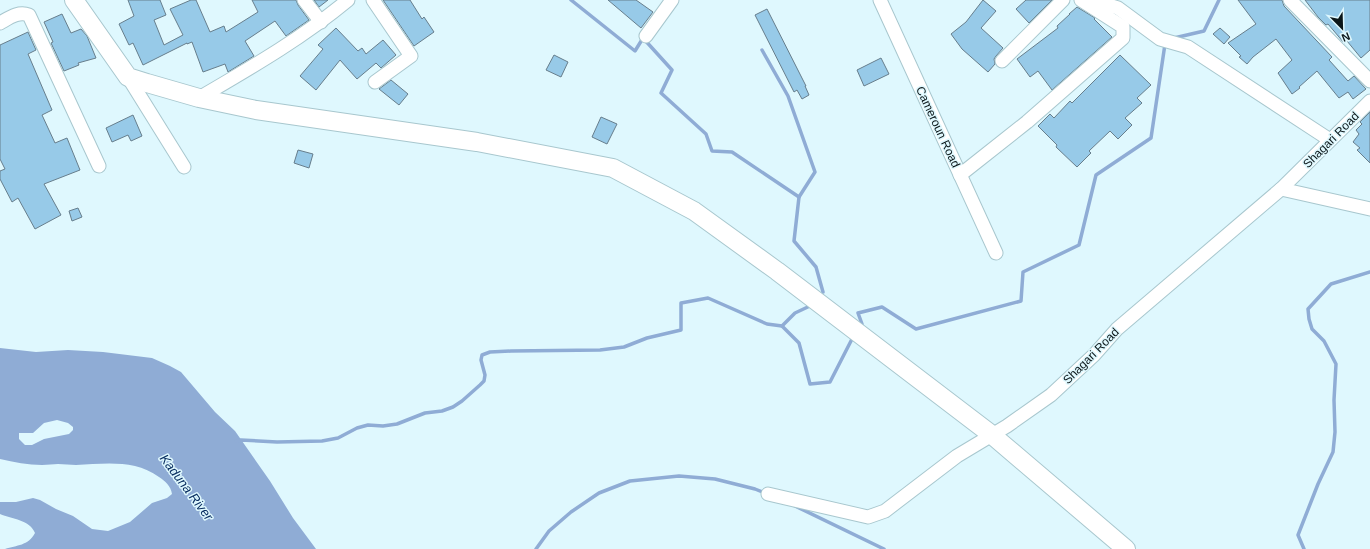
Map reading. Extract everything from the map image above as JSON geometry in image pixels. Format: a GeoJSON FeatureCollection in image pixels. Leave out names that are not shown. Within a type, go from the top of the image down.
{"type":"FeatureCollection","features":[{"type":"Feature","properties":{"kind":"street"},"geometry":{"type":"LineString","coordinates":[[74,0],[128,77],[184,167]]}},
{"type":"Feature","properties":{"kind":"street"},"geometry":{"type":"LineString","coordinates":[[304,0],[321,22]]}},
{"type":"Feature","properties":{"kind":"street"},"geometry":{"type":"LineString","coordinates":[[199,98],[266,60],[321,22],[348,0]]}},
{"type":"Feature","properties":{"kind":"street"},"geometry":{"type":"LineString","coordinates":[[373,0],[411,56],[375,82]]}},
{"type":"Feature","properties":{"kind":"street"},"geometry":{"type":"LineString","coordinates":[[646,36],[672,0]]}},
{"type":"Feature","properties":{"kind":"street","name":"Cameroun Road"},"geometry":{"type":"LineString","coordinates":[[880,0],[996,253]]}},
{"type":"Feature","properties":{"kind":"street"},"geometry":{"type":"LineString","coordinates":[[1002,61],[1063,0]]}},
{"type":"Feature","properties":{"kind":"street"},"geometry":{"type":"LineString","coordinates":[[960,175],[1028,122],[1123,38],[1123,27],[1082,0]]}},
{"type":"Feature","properties":{"kind":"street"},"geometry":{"type":"LineString","coordinates":[[1093,0],[1118,8],[1167,41],[1188,47],[1330,140]]}},
{"type":"Feature","properties":{"kind":"street"},"geometry":{"type":"LineString","coordinates":[[1290,0],[1370,81]]}},
{"type":"Feature","properties":{"kind":"street"},"geometry":{"type":"LineString","coordinates":[[0,23],[23,13],[29,16],[99,166]]}},
{"type":"Feature","properties":{"kind":"street"},"geometry":{"type":"LineString","coordinates":[[128,77],[147,84],[199,98],[256,110],[477,142],[613,168],[694,211],[777,270],[992,435],[1126,549]]}},
{"type":"Feature","properties":{"kind":"street","name":"Shagari Road"},"geometry":{"type":"LineString","coordinates":[[768,494],[868,517],[885,511],[957,456],[992,435],[1052,395],[1094,355],[1117,330],[1281,189],[1370,102]]}},
{"type":"Feature","properties":{"kind":"street"},"geometry":{"type":"LineString","coordinates":[[1281,189],[1370,209]]}},
{"type":"Feature","properties":{"kind":"water","name":"Kaduna River"},"geometry":{"type":"Polygon","coordinates":[[[0,348],[36,352],[68,350],[103,352],[152,358],[181,372],[215,412],[235,431],[270,481],[293,518],[316,549],[5,549],[26,543],[35,533],[29,525],[20,520],[0,514],[0,502],[16,502],[33,498],[73,516],[92,529],[108,531],[130,522],[152,503],[167,498],[172,494],[169,486],[159,477],[139,467],[119,464],[37,465],[0,459],[0,348]],[[57,420],[44,423],[33,433],[19,433],[19,439],[25,445],[32,445],[44,439],[69,434],[73,430],[73,427],[68,423],[57,420]]]}},
{"type":"Feature","properties":{"kind":"building"},"geometry":{"type":"Polygon","coordinates":[[[128,0],[160,0],[166,15],[154,20],[164,45],[183,35],[170,9],[191,0],[196,0],[210,32],[224,26],[226,32],[258,12],[252,0],[296,0],[309,20],[286,36],[275,21],[245,41],[254,56],[228,72],[225,64],[203,72],[192,42],[187,43],[143,65],[133,43],[129,45],[119,24],[134,16],[128,0]]]}},
{"type":"Feature","properties":{"kind":"building"},"geometry":{"type":"Polygon","coordinates":[[[314,0],[328,0],[319,7],[314,0]]]}},
{"type":"Feature","properties":{"kind":"building"},"geometry":{"type":"Polygon","coordinates":[[[383,0],[410,0],[422,19],[424,17],[434,32],[414,46],[383,0]]]}},
{"type":"Feature","properties":{"kind":"building"},"geometry":{"type":"Polygon","coordinates":[[[608,0],[636,0],[653,12],[641,28],[608,0]]]}},
{"type":"Feature","properties":{"kind":"building"},"geometry":{"type":"Polygon","coordinates":[[[983,0],[996,11],[981,28],[1003,48],[994,59],[995,64],[988,72],[962,49],[951,34],[966,22],[983,0]]]}},
{"type":"Feature","properties":{"kind":"building"},"geometry":{"type":"Polygon","coordinates":[[[1026,0],[1052,0],[1029,23],[1016,9],[1026,0]]]}},
{"type":"Feature","properties":{"kind":"building"},"geometry":{"type":"Polygon","coordinates":[[[1238,0],[1282,0],[1284,6],[1332,57],[1329,60],[1348,81],[1354,76],[1366,89],[1353,99],[1348,92],[1339,98],[1317,71],[1292,94],[1278,73],[1292,60],[1276,39],[1253,57],[1247,64],[1239,57],[1241,56],[1228,43],[1256,24],[1238,0]]]}},
{"type":"Feature","properties":{"kind":"building"},"geometry":{"type":"Polygon","coordinates":[[[1305,0],[1370,0],[1370,50],[1361,58],[1347,41],[1344,43],[1328,24],[1326,25],[1318,17],[1305,0]]]}},
{"type":"Feature","properties":{"kind":"building"},"geometry":{"type":"Polygon","coordinates":[[[1077,7],[1095,18],[1094,19],[1112,37],[1052,90],[1038,71],[1030,77],[1017,59],[1058,28],[1057,26],[1077,7]]]}},
{"type":"Feature","properties":{"kind":"building"},"geometry":{"type":"Polygon","coordinates":[[[767,9],[806,86],[809,95],[802,99],[797,90],[794,92],[755,15],[767,9]]]}},
{"type":"Feature","properties":{"kind":"building"},"geometry":{"type":"Polygon","coordinates":[[[62,14],[71,33],[81,29],[87,36],[96,58],[78,63],[79,65],[64,71],[51,43],[53,42],[44,22],[62,14]]]}},
{"type":"Feature","properties":{"kind":"building"},"geometry":{"type":"Polygon","coordinates":[[[336,28],[358,51],[362,48],[366,54],[383,40],[396,55],[381,68],[376,63],[357,79],[340,60],[316,90],[300,76],[323,49],[318,45],[336,28]]]}},
{"type":"Feature","properties":{"kind":"building"},"geometry":{"type":"Polygon","coordinates":[[[1220,28],[1230,37],[1224,44],[1213,34],[1220,28]]]}},
{"type":"Feature","properties":{"kind":"building"},"geometry":{"type":"Polygon","coordinates":[[[28,32],[36,50],[28,54],[52,110],[42,115],[55,143],[67,138],[80,170],[44,184],[61,215],[35,229],[18,198],[12,202],[0,179],[0,171],[5,169],[0,159],[0,45],[28,32]]]}},
{"type":"Feature","properties":{"kind":"building"},"geometry":{"type":"Polygon","coordinates":[[[554,55],[568,62],[561,77],[546,70],[554,55]]]}},
{"type":"Feature","properties":{"kind":"building"},"geometry":{"type":"Polygon","coordinates":[[[1120,55],[1151,85],[1137,98],[1142,103],[1125,118],[1132,125],[1118,139],[1110,131],[1089,151],[1091,153],[1077,167],[1056,147],[1057,145],[1038,126],[1050,114],[1054,118],[1070,101],[1072,103],[1120,55]]]}},
{"type":"Feature","properties":{"kind":"building"},"geometry":{"type":"Polygon","coordinates":[[[881,58],[889,74],[864,86],[857,70],[881,58]]]}},
{"type":"Feature","properties":{"kind":"building"},"geometry":{"type":"Polygon","coordinates":[[[391,80],[408,94],[399,105],[379,89],[391,80]]]}},
{"type":"Feature","properties":{"kind":"building"},"geometry":{"type":"Polygon","coordinates":[[[1370,112],[1370,163],[1357,150],[1360,148],[1353,142],[1359,134],[1356,130],[1362,124],[1360,122],[1370,112]]]}},
{"type":"Feature","properties":{"kind":"building"},"geometry":{"type":"Polygon","coordinates":[[[133,115],[142,136],[131,141],[128,135],[112,142],[106,128],[133,115]]]}},
{"type":"Feature","properties":{"kind":"building"},"geometry":{"type":"Polygon","coordinates":[[[601,117],[617,124],[607,144],[592,137],[601,117]]]}},
{"type":"Feature","properties":{"kind":"building"},"geometry":{"type":"Polygon","coordinates":[[[298,150],[313,154],[309,168],[294,163],[298,150]]]}},
{"type":"Feature","properties":{"kind":"building"},"geometry":{"type":"Polygon","coordinates":[[[78,208],[82,217],[72,221],[69,211],[78,208]]]}},
{"type":"Feature","properties":{"kind":"waterway"},"geometry":{"type":"LineString","coordinates":[[571,0],[635,51],[643,38],[672,70],[661,93],[706,134],[712,151],[732,152],[799,197]]}},
{"type":"Feature","properties":{"kind":"waterway"},"geometry":{"type":"LineString","coordinates":[[1174,38],[1204,31],[1219,0]]}},
{"type":"Feature","properties":{"kind":"waterway"},"geometry":{"type":"LineString","coordinates":[[862,324],[858,313],[882,307],[916,329],[1021,301],[1023,272],[1079,245],[1096,175],[1151,138],[1165,44]]}},
{"type":"Feature","properties":{"kind":"waterway"},"geometry":{"type":"LineString","coordinates":[[762,50],[788,96],[815,172],[799,197],[794,241],[816,267],[823,292]]}},
{"type":"Feature","properties":{"kind":"waterway"},"geometry":{"type":"LineString","coordinates":[[1304,549],[1298,535],[1318,484],[1333,452],[1335,432],[1334,400],[1336,364],[1324,341],[1312,329],[1308,309],[1331,284],[1370,272]]}},
{"type":"Feature","properties":{"kind":"waterway"},"geometry":{"type":"LineString","coordinates":[[236,441],[322,441],[338,438],[357,428],[368,425],[383,426],[397,424],[425,413],[442,411],[453,407],[462,401],[484,381],[485,375],[481,360],[482,355],[490,352],[600,350],[624,347],[647,338],[681,330],[681,303],[708,298],[767,324],[782,326],[799,343],[810,384],[830,382],[852,339]]}},
{"type":"Feature","properties":{"kind":"waterway"},"geometry":{"type":"LineString","coordinates":[[782,326],[795,313],[812,305]]}},
{"type":"Feature","properties":{"kind":"waterway"},"geometry":{"type":"LineString","coordinates":[[536,549],[549,531],[571,512],[599,493],[630,481],[679,476],[715,479],[765,493]]}},
{"type":"Feature","properties":{"kind":"waterway"},"geometry":{"type":"LineString","coordinates":[[793,505],[884,549]]}}]}
